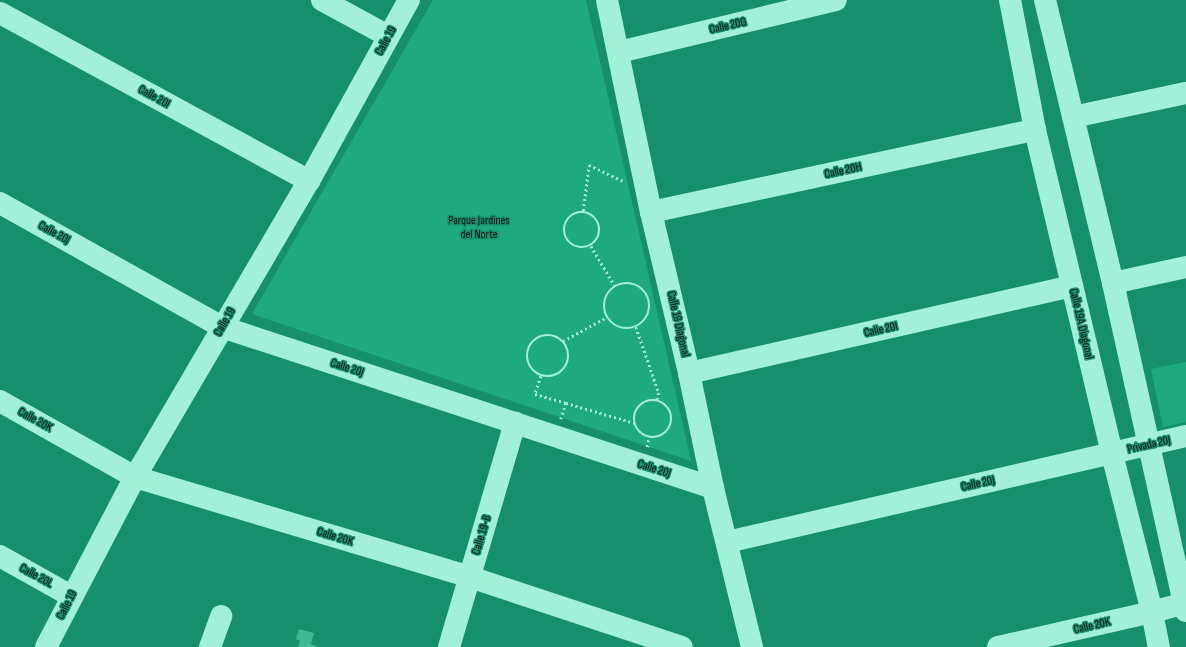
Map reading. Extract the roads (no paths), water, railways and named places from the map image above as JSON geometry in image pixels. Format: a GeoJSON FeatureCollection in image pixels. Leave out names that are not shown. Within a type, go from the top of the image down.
{"type":"FeatureCollection","features":[{"type":"Feature","properties":{"kind":"street"},"geometry":{"type":"LineString","coordinates":[[322,0],[388,36]]}},
{"type":"Feature","properties":{"kind":"street","name":"Calle 19"},"geometry":{"type":"LineString","coordinates":[[46,647],[71,596],[135,477],[308,181],[409,0]]}},
{"type":"Feature","properties":{"kind":"street","name":"Calle 19 Diagonal"},"geometry":{"type":"LineString","coordinates":[[607,0],[649,202],[689,373],[713,488],[752,647]]}},
{"type":"Feature","properties":{"kind":"street","name":"Calle 20G"},"geometry":{"type":"LineString","coordinates":[[619,52],[836,0]]}},
{"type":"Feature","properties":{"kind":"street","name":"Calle 19A Diagonal"},"geometry":{"type":"LineString","coordinates":[[1010,0],[1035,130],[1112,454],[1152,612],[1159,647]]}},
{"type":"Feature","properties":{"kind":"street"},"geometry":{"type":"LineString","coordinates":[[1045,0],[1113,283],[1185,606]]}},
{"type":"Feature","properties":{"kind":"street","name":"Calle 20I"},"geometry":{"type":"LineString","coordinates":[[0,13],[308,181]]}},
{"type":"Feature","properties":{"kind":"street"},"geometry":{"type":"LineString","coordinates":[[1073,117],[1186,93]]}},
{"type":"Feature","properties":{"kind":"street","name":"Calle 20H"},"geometry":{"type":"LineString","coordinates":[[649,202],[1035,130]]}},
{"type":"Feature","properties":{"kind":"street","name":"Calle 20J"},"geometry":{"type":"LineString","coordinates":[[0,203],[222,327],[713,488]]}},
{"type":"Feature","properties":{"kind":"street"},"geometry":{"type":"LineString","coordinates":[[1113,283],[1186,267]]}},
{"type":"Feature","properties":{"kind":"street","name":"Calle 20I"},"geometry":{"type":"LineString","coordinates":[[689,373],[1072,286]]}},
{"type":"Feature","properties":{"kind":"street","name":"Calle 20K"},"geometry":{"type":"LineString","coordinates":[[0,401],[135,477],[470,577],[682,647]]}},
{"type":"Feature","properties":{"kind":"street","name":"Calle 19-B"},"geometry":{"type":"LineString","coordinates":[[449,647],[516,423]]}},
{"type":"Feature","properties":{"kind":"street","name":"Privada 20J"},"geometry":{"type":"LineString","coordinates":[[1112,454],[1186,436]]}},
{"type":"Feature","properties":{"kind":"street","name":"Calle 20J"},"geometry":{"type":"LineString","coordinates":[[727,542],[1112,454]]}},
{"type":"Feature","properties":{"kind":"street","name":"Calle 20L"},"geometry":{"type":"LineString","coordinates":[[0,556],[71,596]]}},
{"type":"Feature","properties":{"kind":"street","name":"Calle 20K"},"geometry":{"type":"LineString","coordinates":[[998,647],[1152,612],[1185,606]]}},
{"type":"Feature","properties":{"kind":"street"},"geometry":{"type":"LineString","coordinates":[[210,647],[221,616]]}},
{"type":"Feature","properties":{"kind":"park label","name":"Parque Jardines del Norte"},"geometry":{"type":"Point","coordinates":[479,228]}}]}
